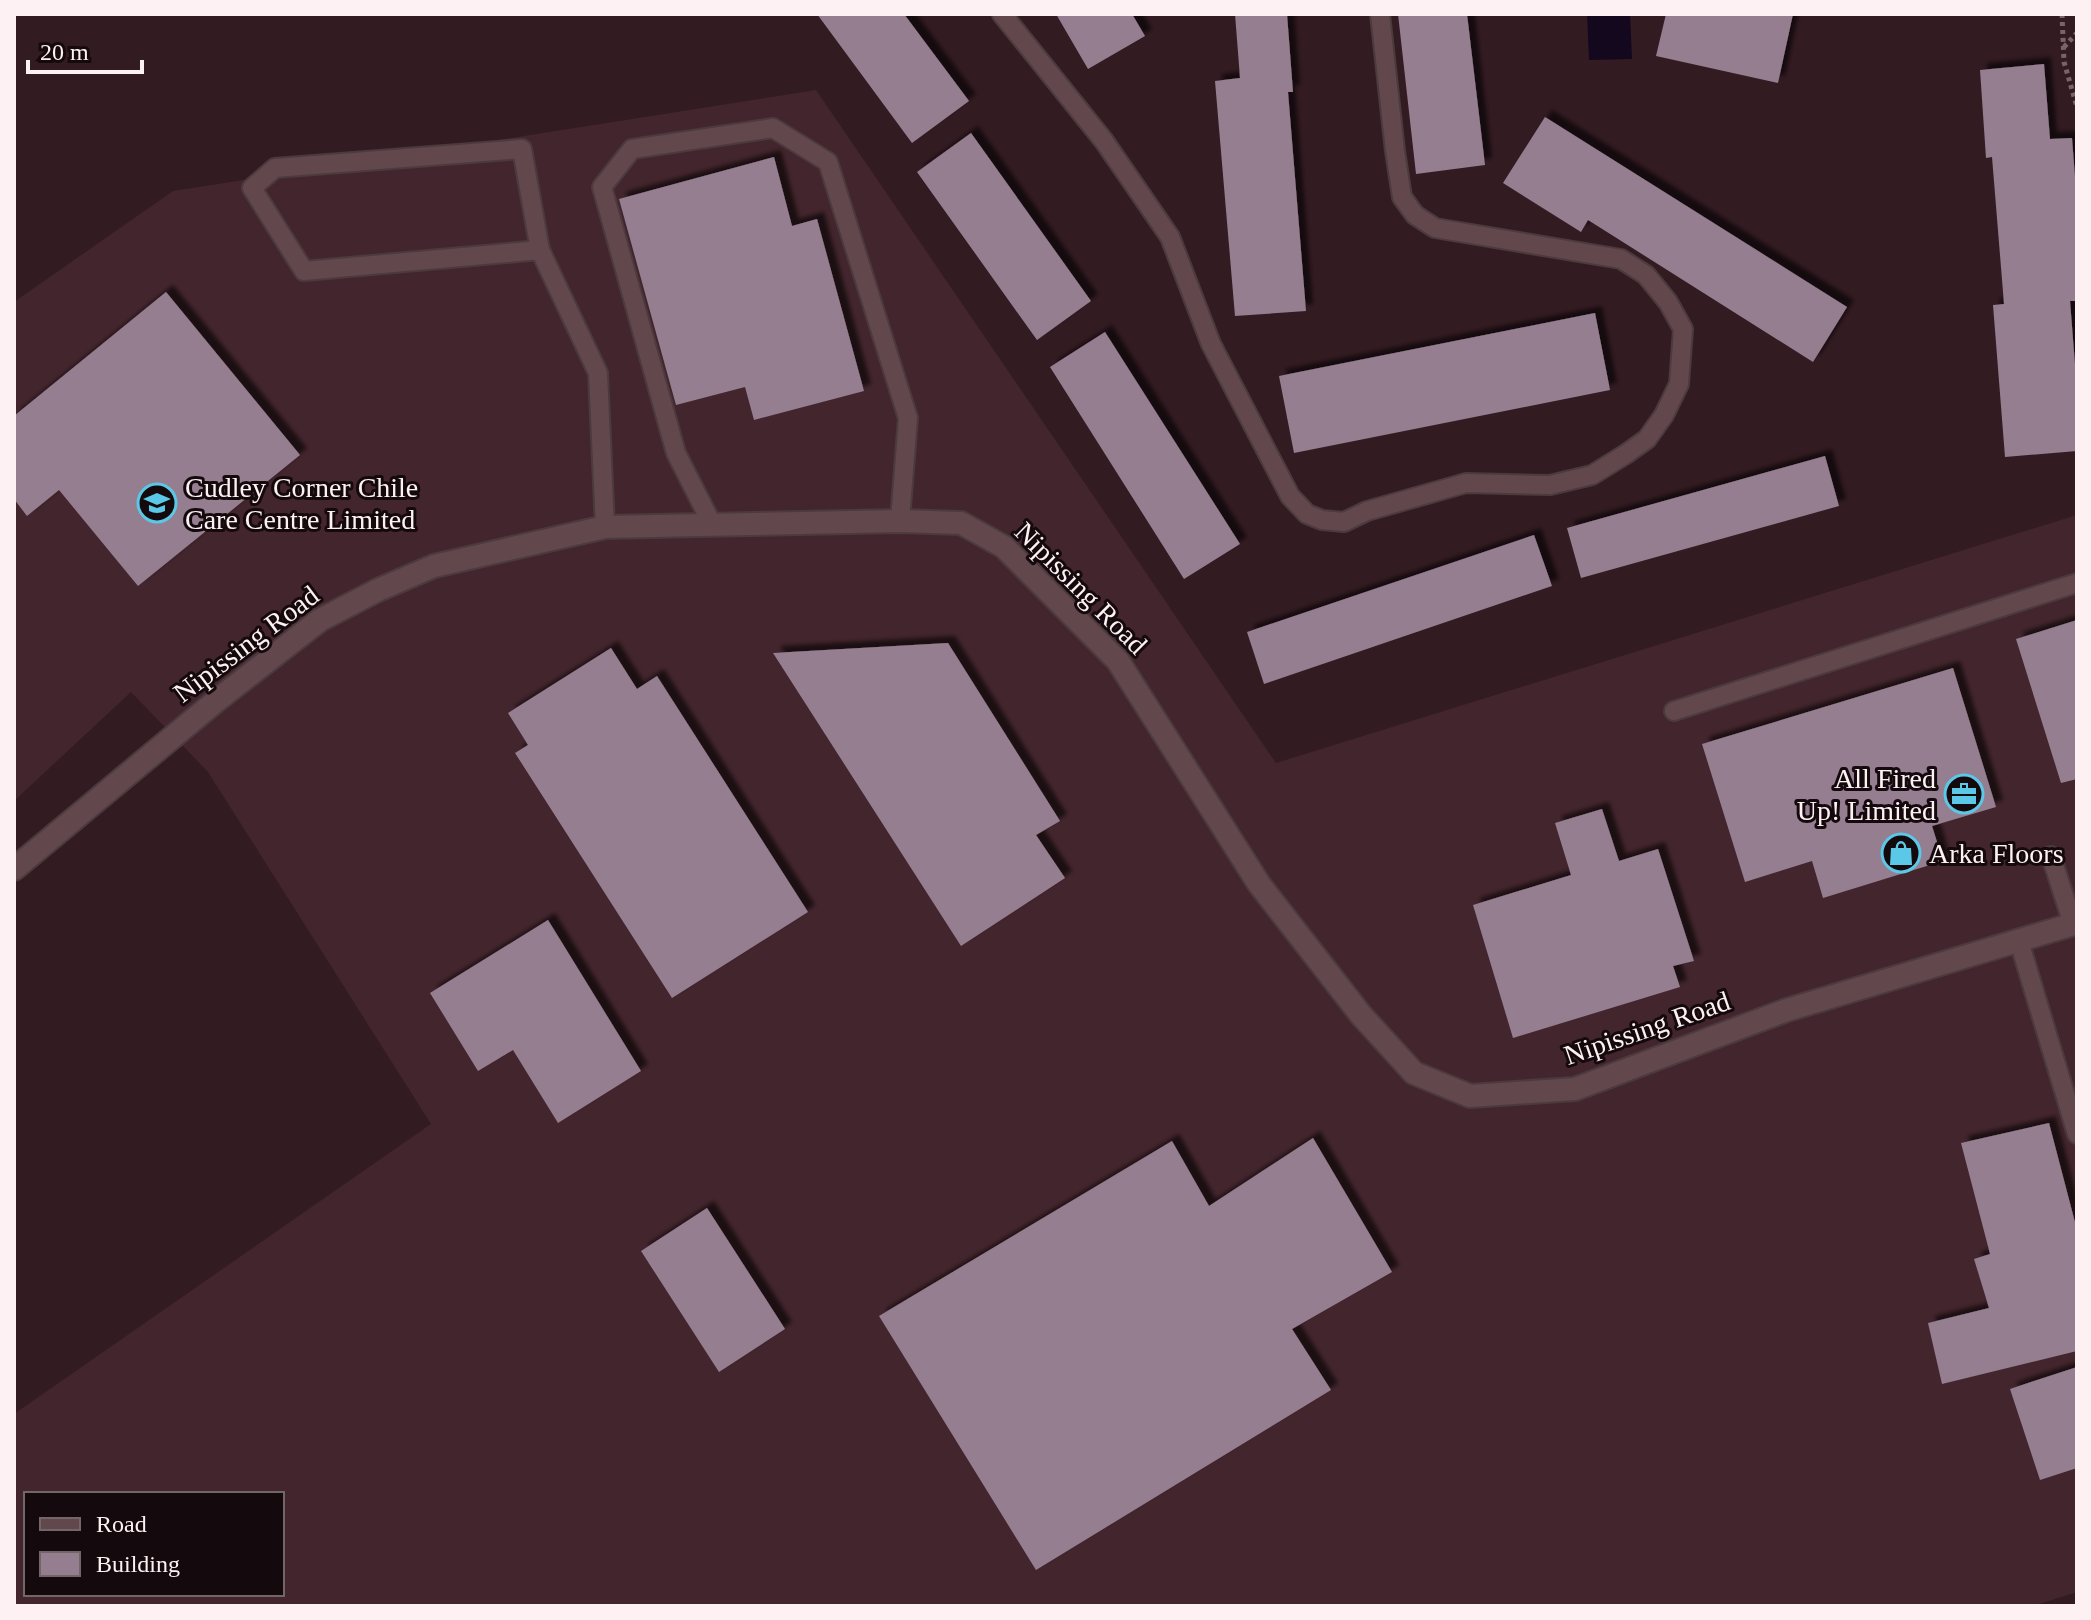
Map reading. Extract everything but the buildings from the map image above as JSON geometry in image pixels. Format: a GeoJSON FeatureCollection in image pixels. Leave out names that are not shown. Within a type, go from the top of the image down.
{"type":"FeatureCollection","features":[{"type":"Feature","properties":{"kind":"street","name":"Nipissing Road"},"geometry":{"type":"LineString","coordinates":[[14,869],[216,701],[320,620],[434,566],[605,527],[900,521],[961,523],[1004,547],[1118,661],[1259,884],[1361,1015],[1414,1073],[1470,1096],[1575,1089],[1787,1010],[2075,923]]}},
{"type":"Feature","properties":{"kind":"lane"},"geometry":{"type":"LineString","coordinates":[[1002,14],[1104,141],[1170,237],[1211,344],[1290,496],[1307,514],[1322,520],[1344,522],[1367,511],[1466,483],[1550,485],[1592,475],[1647,439],[1664,415],[1679,384],[1683,357],[1683,329],[1668,302],[1646,275],[1621,259],[1435,228],[1415,215],[1402,197],[1380,14]]}},
{"type":"Feature","properties":{"kind":"lane"},"geometry":{"type":"LineString","coordinates":[[712,524],[676,453],[602,187],[632,149],[773,128],[828,162],[908,418],[900,521]]}},
{"type":"Feature","properties":{"kind":"lane"},"geometry":{"type":"LineString","coordinates":[[540,250],[304,271],[252,188],[275,168],[522,149],[540,250],[598,373],[605,527]]}},
{"type":"Feature","properties":{"kind":"lane"},"geometry":{"type":"LineString","coordinates":[[1674,711],[2077,583]]}},
{"type":"Feature","properties":{"kind":"lane"},"geometry":{"type":"LineString","coordinates":[[2051,856],[2075,923]]}},
{"type":"Feature","properties":{"kind":"lane"},"geometry":{"type":"LineString","coordinates":[[2019,941],[2077,1134]]}},
{"type":"Feature","properties":{"kind":"path"},"geometry":{"type":"LineString","coordinates":[[2062,14],[2067,75],[2077,107]]}},
{"type":"Feature","properties":{"kind":"path"},"geometry":{"type":"LineString","coordinates":[[2063,48],[2077,33]]}},
{"type":"Feature","properties":{"kind":"shaded area"},"geometry":{"type":"Polygon","coordinates":[[[1587,14],[1630,14],[1632,59],[1589,60],[1587,14]]]}},
{"type":"Feature","properties":{"kind":"shaded area"},"geometry":{"type":"Polygon","coordinates":[[[816,90],[1276,763],[2077,515],[2077,1592],[2033,1606],[14,1606],[14,1414],[431,1124],[208,772],[131,692],[14,801],[14,302],[173,191],[816,90]]]}},
{"type":"Feature","properties":{"kind":"place","name":"Cudley Corner Chile Care Centre Limited"},"geometry":{"type":"Point","coordinates":[157,503]}},
{"type":"Feature","properties":{"kind":"place","name":"All Fired Up! Limited"},"geometry":{"type":"Point","coordinates":[1964,794]}},
{"type":"Feature","properties":{"kind":"place","name":"Arka Floors"},"geometry":{"type":"Point","coordinates":[1901,853]}}]}
